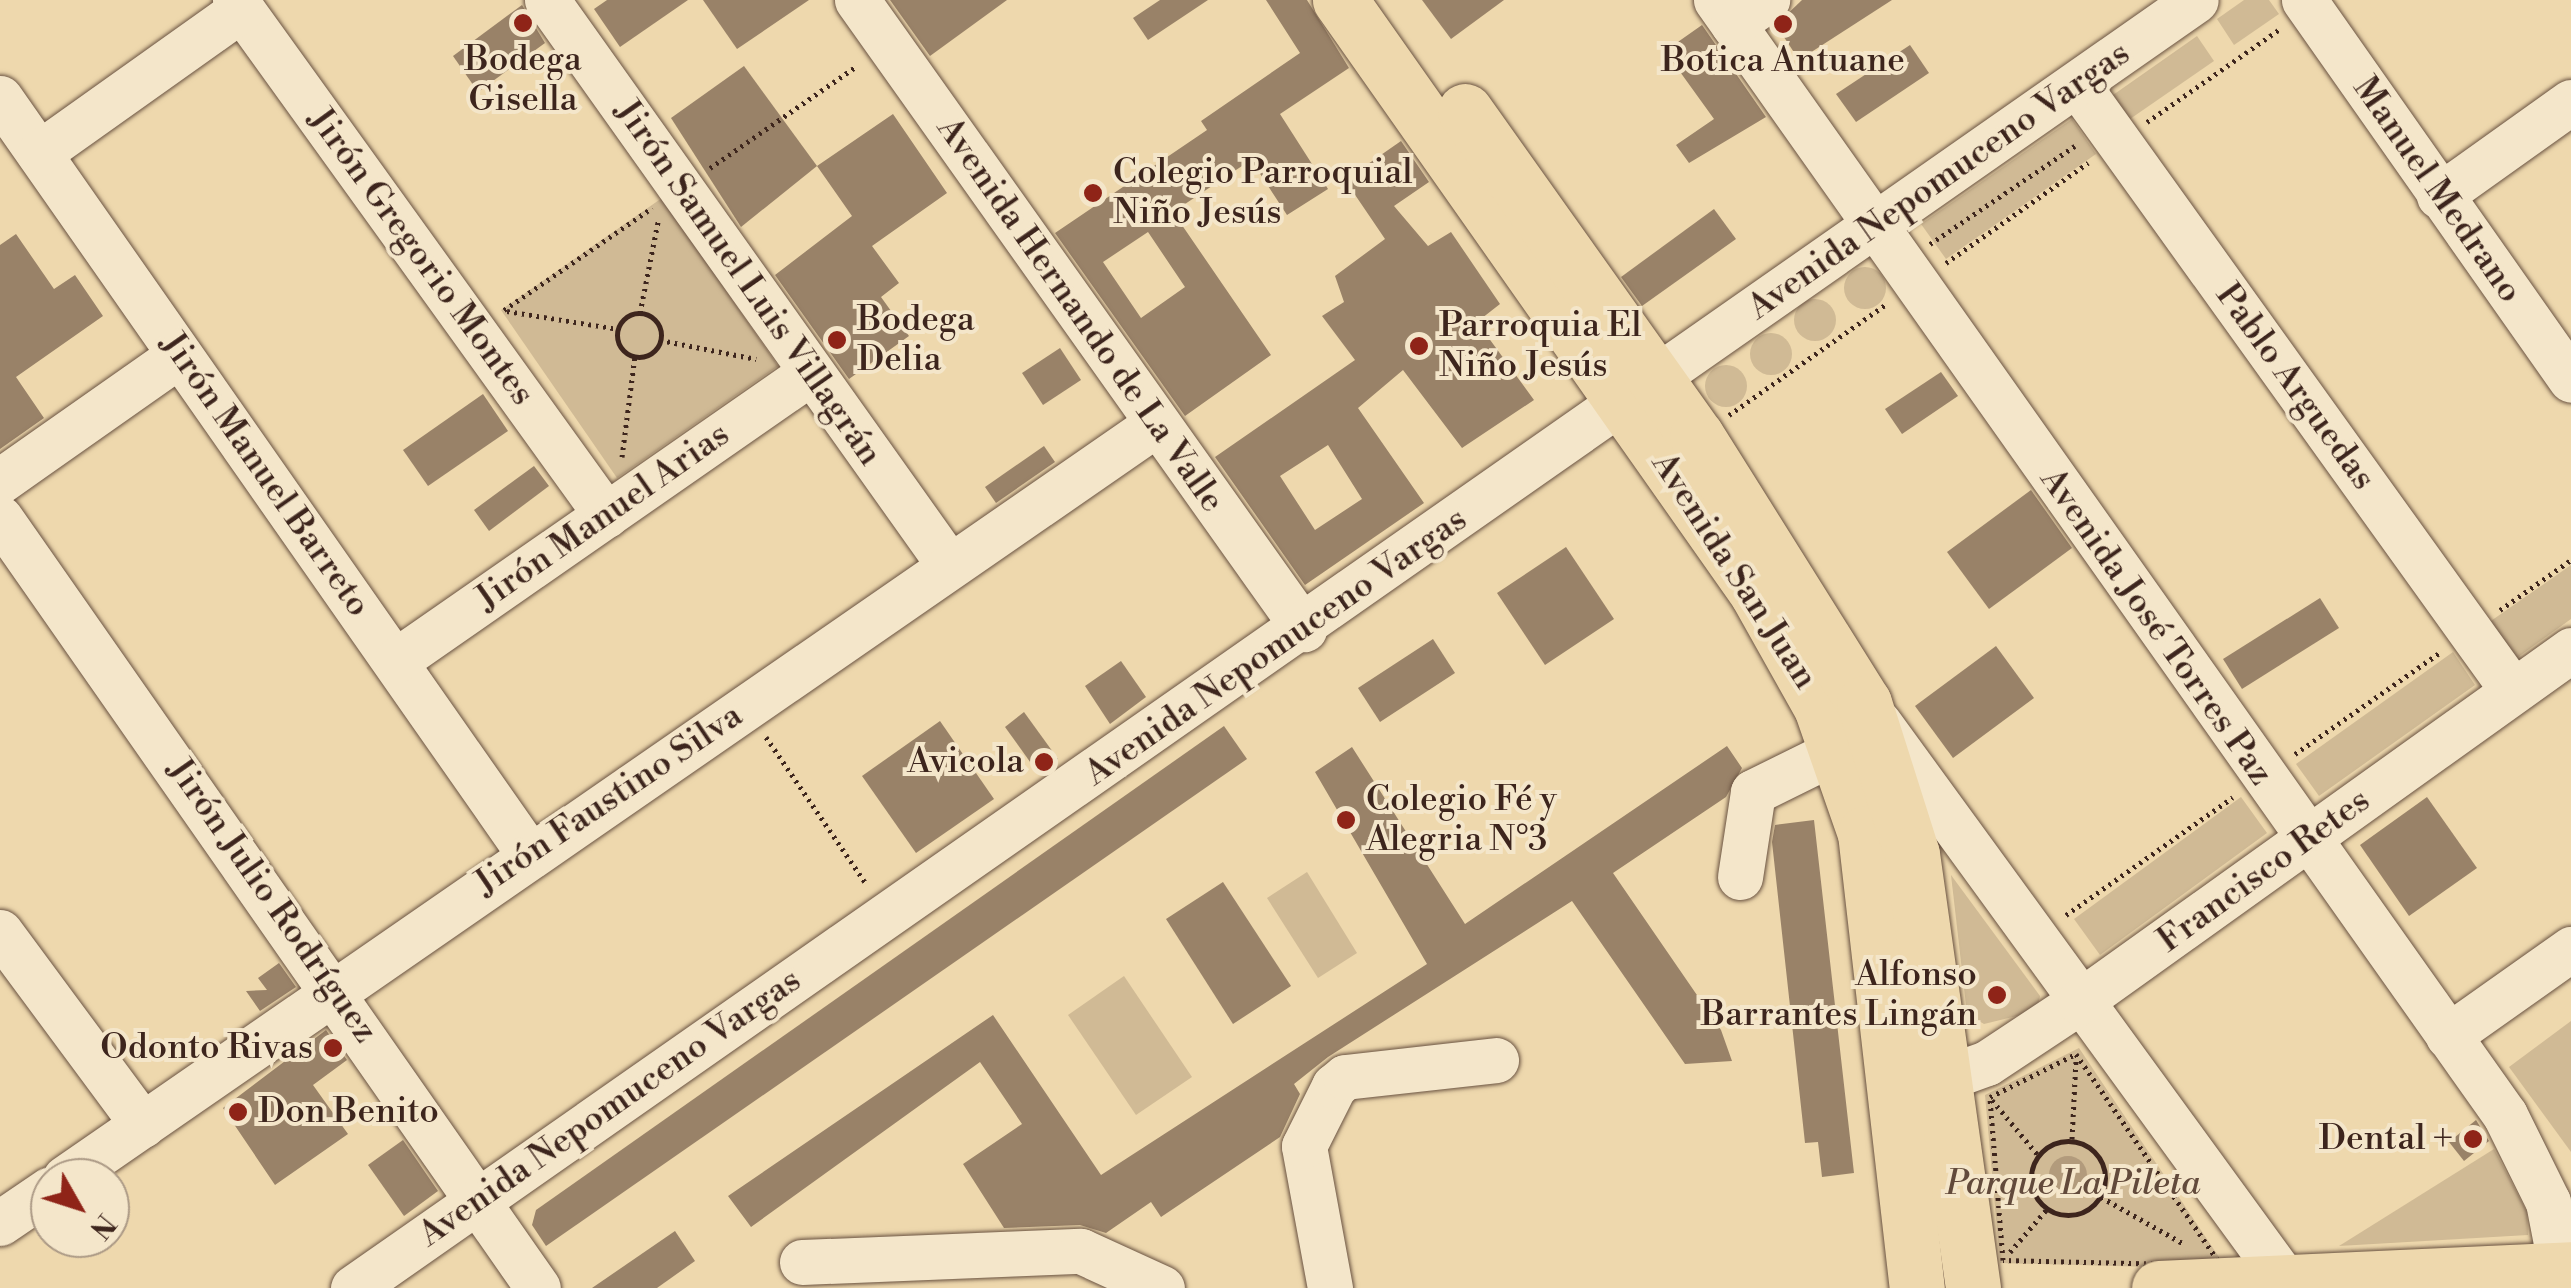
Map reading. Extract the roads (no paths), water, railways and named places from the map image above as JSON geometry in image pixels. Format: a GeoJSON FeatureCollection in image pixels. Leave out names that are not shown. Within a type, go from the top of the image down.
{"type":"FeatureCollection","features":[{"type":"Feature","properties":{"kind":"main road","name":"Avenida San Juan"},"geometry":{"type":"LineString","coordinates":[[1340,0],[1639,392],[1697,437],[1852,726],[1912,854],[1969,1087],[1988,1274]]}},
{"type":"Feature","properties":{"kind":"main road","name":"Avenida San Juan"},"geometry":{"type":"LineString","coordinates":[[1386,0],[1639,392],[1780,629],[1852,726],[1916,1288]]}},
{"type":"Feature","properties":{"kind":"main road"},"geometry":{"type":"LineString","coordinates":[[2159,1288],[2279,1273],[2566,1269]]}},
{"type":"Feature","properties":{"kind":"street","name":"Jirón Samuel Luis Villagrán"},"geometry":{"type":"LineString","coordinates":[[547,0],[949,566]]}},
{"type":"Feature","properties":{"kind":"street","name":"Avenida Hernando de La Valle"},"geometry":{"type":"LineString","coordinates":[[857,0],[1304,629]]}},
{"type":"Feature","properties":{"kind":"street","name":"Avenida Nepomuceno Vargas"},"geometry":{"type":"LineString","coordinates":[[352,1288],[481,1195],[1304,629],[2196,0]]}},
{"type":"Feature","properties":{"kind":"street"},"geometry":{"type":"LineString","coordinates":[[14,129],[238,4]]}},
{"type":"Feature","properties":{"kind":"street","name":"Jirón Gregorio Montes"},"geometry":{"type":"LineString","coordinates":[[238,4],[613,495]]}},
{"type":"Feature","properties":{"kind":"street","name":"Manuel Medrano"},"geometry":{"type":"LineString","coordinates":[[2306,4],[2571,380]]}},
{"type":"Feature","properties":{"kind":"street","name":"Avenida José Torres Paz"},"geometry":{"type":"LineString","coordinates":[[1739,8],[1872,228],[1920,266],[2263,776],[2531,1157],[2566,1269]]}},
{"type":"Feature","properties":{"kind":"street","name":"Pablo Arguedas"},"geometry":{"type":"LineString","coordinates":[[2077,84],[2106,138],[2513,691]]}},
{"type":"Feature","properties":{"kind":"street"},"geometry":{"type":"LineString","coordinates":[[2440,196],[2571,102]]}},
{"type":"Feature","properties":{"kind":"street","name":"Jirón Manuel Barreto"},"geometry":{"type":"LineString","coordinates":[[14,129],[397,660],[529,854]]}},
{"type":"Feature","properties":{"kind":"street"},"geometry":{"type":"LineString","coordinates":[[0,481],[179,354]]}},
{"type":"Feature","properties":{"kind":"street","name":"Jirón Manuel Arias"},"geometry":{"type":"LineString","coordinates":[[397,660],[613,495],[810,373]]}},
{"type":"Feature","properties":{"kind":"street","name":"Jirón Faustino Silva"},"geometry":{"type":"LineString","coordinates":[[95,1158],[529,854],[1156,425]]}},
{"type":"Feature","properties":{"kind":"street","name":"Jirón Julio Rodríguez"},"geometry":{"type":"LineString","coordinates":[[0,518],[481,1195],[538,1288]]}},
{"type":"Feature","properties":{"kind":"street","name":"Francisco Retes"},"geometry":{"type":"LineString","coordinates":[[1969,1087],[1987,1064],[2571,650]]}},
{"type":"Feature","properties":{"kind":"street"},"geometry":{"type":"LineString","coordinates":[[1740,877],[1753,792],[1852,726],[2033,938],[2279,1273]]}},
{"type":"Feature","properties":{"kind":"street"},"geometry":{"type":"LineString","coordinates":[[0,932],[143,1124]]}},
{"type":"Feature","properties":{"kind":"street"},"geometry":{"type":"LineString","coordinates":[[2448,1036],[2571,949]]}},
{"type":"Feature","properties":{"kind":"street"},"geometry":{"type":"LineString","coordinates":[[1330,1288],[1304,1146],[1334,1086],[1345,1077],[1496,1060]]}},
{"type":"Feature","properties":{"kind":"street"},"geometry":{"type":"LineString","coordinates":[[0,1223],[30,1203]]}},
{"type":"Feature","properties":{"kind":"street"},"geometry":{"type":"LineString","coordinates":[[802,1262],[1081,1251],[1162,1288]]}},
{"type":"Feature","properties":{"kind":"place","name":"Bodega Gisella"},"geometry":{"type":"Point","coordinates":[523,23]}},
{"type":"Feature","properties":{"kind":"place","name":"Botica Antuane"},"geometry":{"type":"Point","coordinates":[1783,24]}},
{"type":"Feature","properties":{"kind":"place","name":"Colegio Parroquial Niño Jesús"},"geometry":{"type":"Point","coordinates":[1093,193]}},
{"type":"Feature","properties":{"kind":"place","name":"Bodega Delia"},"geometry":{"type":"Point","coordinates":[837,340]}},
{"type":"Feature","properties":{"kind":"place","name":"Parroquia El Niño Jesús"},"geometry":{"type":"Point","coordinates":[1419,346]}},
{"type":"Feature","properties":{"kind":"place","name":"Avicola"},"geometry":{"type":"Point","coordinates":[1044,762]}},
{"type":"Feature","properties":{"kind":"place","name":"Colegio Fé y Alegria N°3"},"geometry":{"type":"Point","coordinates":[1346,820]}},
{"type":"Feature","properties":{"kind":"place","name":"Alfonso Barrantes Lingán"},"geometry":{"type":"Point","coordinates":[1997,995]}},
{"type":"Feature","properties":{"kind":"place","name":"Odonto Rivas"},"geometry":{"type":"Point","coordinates":[333,1048]}},
{"type":"Feature","properties":{"kind":"place","name":"Don Benito"},"geometry":{"type":"Point","coordinates":[238,1112]}},
{"type":"Feature","properties":{"kind":"place","name":"Dental +"},"geometry":{"type":"Point","coordinates":[2473,1139]}},
{"type":"Feature","properties":{"kind":"park label","name":"Parque La Pileta"},"geometry":{"type":"Point","coordinates":[2073,1184]}}]}
